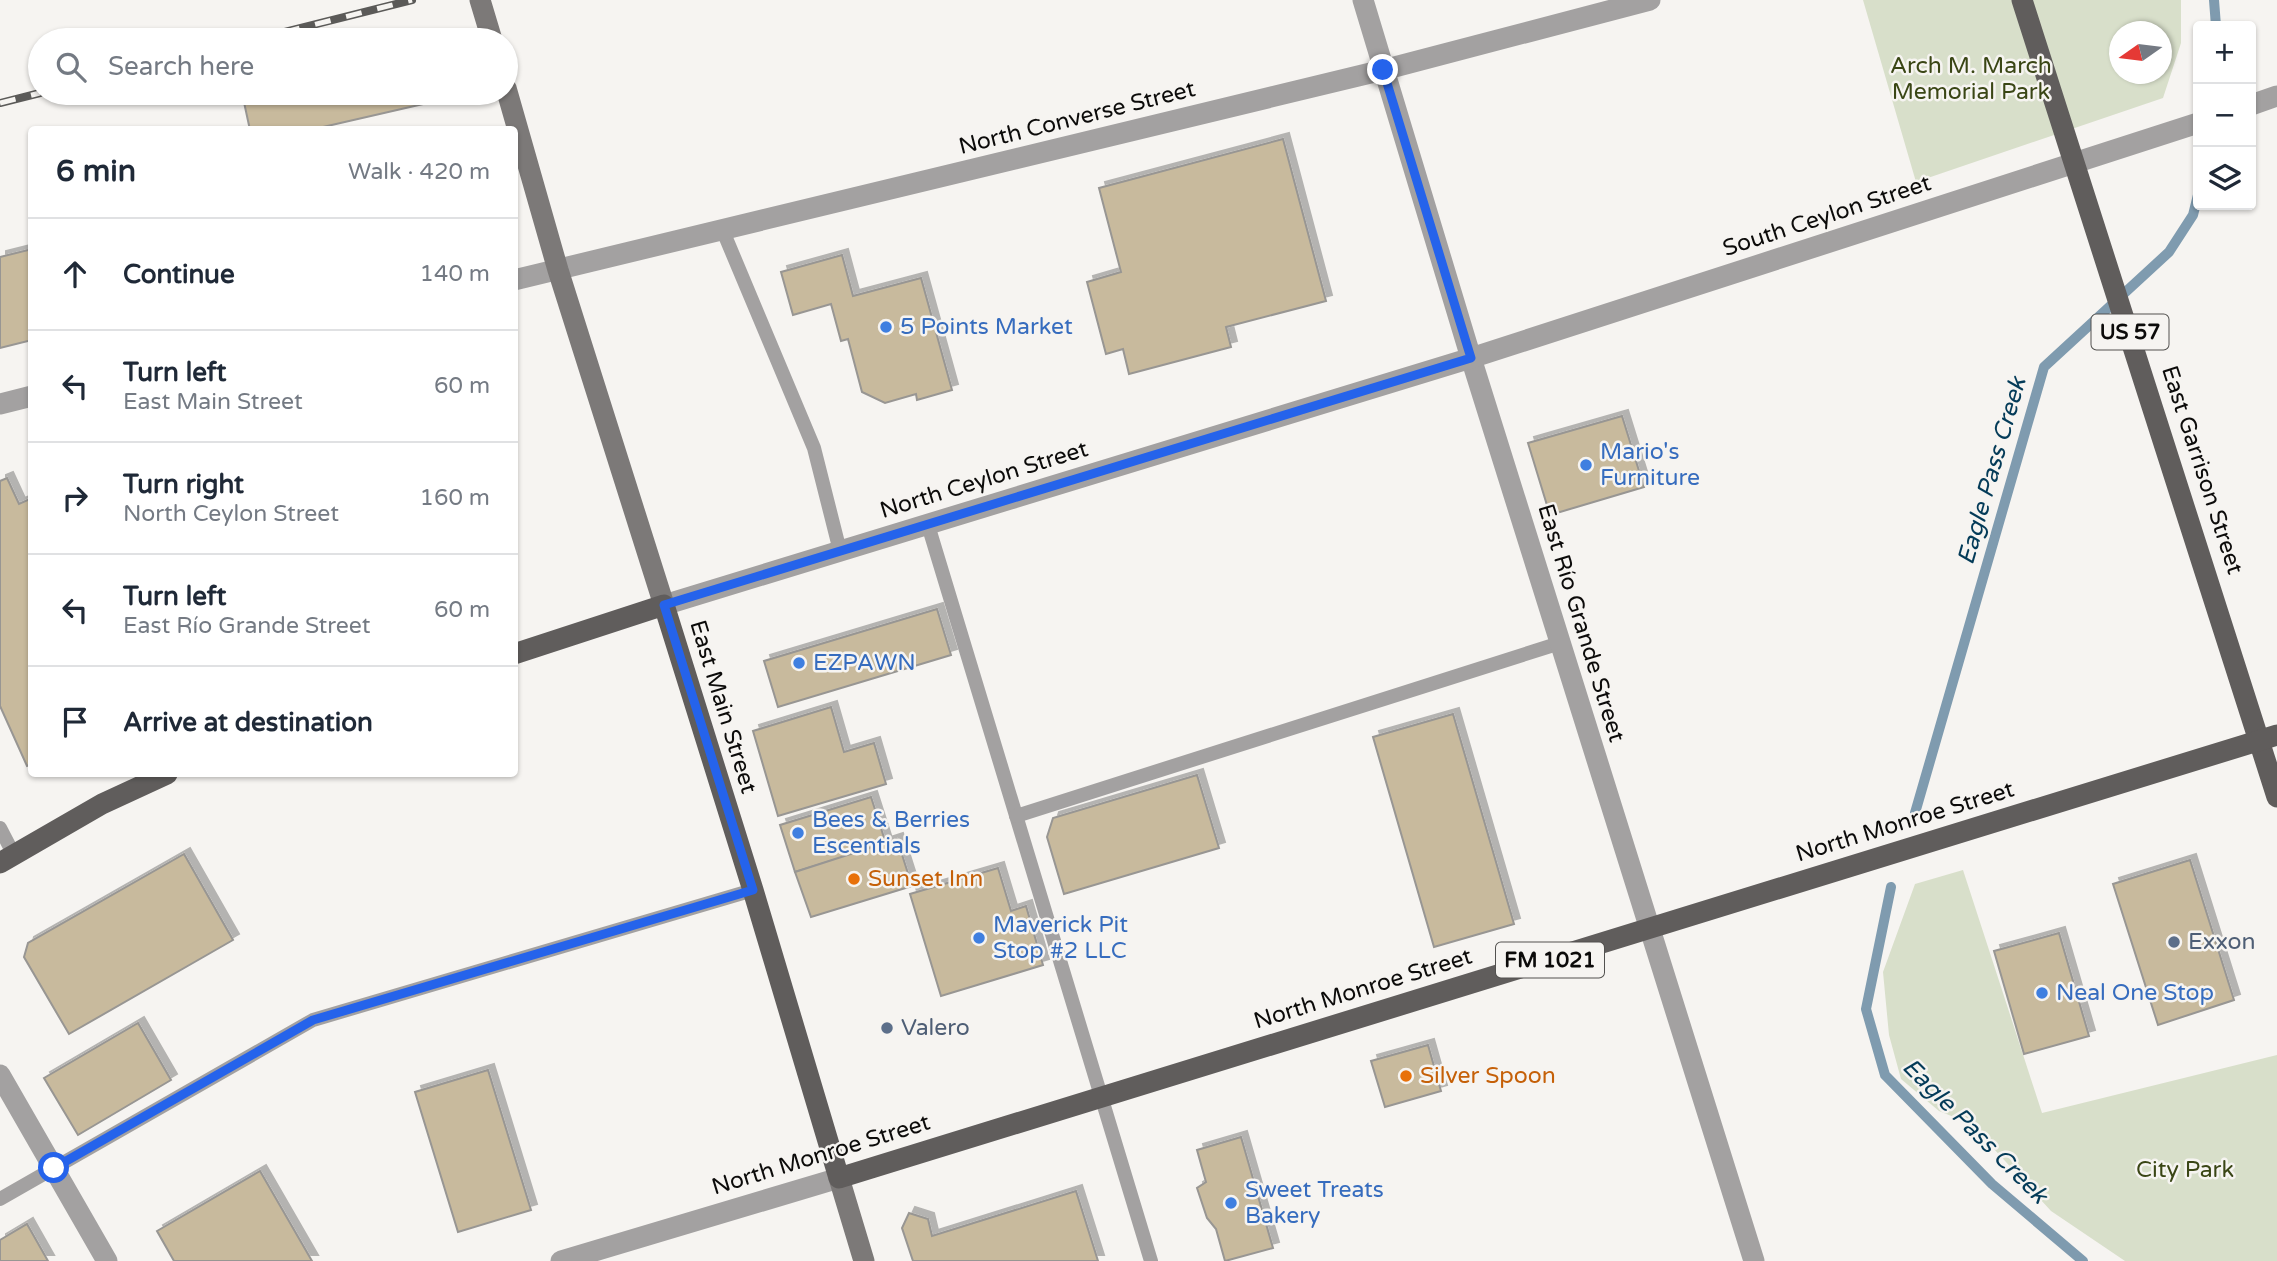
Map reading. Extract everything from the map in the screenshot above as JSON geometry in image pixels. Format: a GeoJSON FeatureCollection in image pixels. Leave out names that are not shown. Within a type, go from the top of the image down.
{"type":"FeatureCollection","features":[{"type":"Feature","properties":{"kind":"main road"},"geometry":{"type":"LineString","coordinates":[[480,0],[488,28]]}},
{"type":"Feature","properties":{"kind":"main road","name":"East Garrison Street"},"geometry":{"type":"LineString","coordinates":[[2022,0],[2237,665],[2269,737],[2277,797]]}},
{"type":"Feature","properties":{"kind":"main road","name":"East Main Street"},"geometry":{"type":"LineString","coordinates":[[511,105],[517,126]]}},
{"type":"Feature","properties":{"kind":"main road","name":"East Main Street"},"geometry":{"type":"LineString","coordinates":[[518,130],[558,270],[753,890],[864,1261]]}},
{"type":"Feature","properties":{"kind":"main road","name":"North Ceylon Street"},"geometry":{"type":"LineString","coordinates":[[518,653],[664,605]]}},
{"type":"Feature","properties":{"kind":"main road","name":"North Monroe Street"},"geometry":{"type":"LineString","coordinates":[[839,1178],[2269,737]]}},
{"type":"Feature","properties":{"kind":"main road"},"geometry":{"type":"LineString","coordinates":[[7,859],[102,804],[160,777]]}},
{"type":"Feature","properties":{"kind":"street","name":"East Río Grande Street"},"geometry":{"type":"LineString","coordinates":[[1363,0],[1471,358],[1754,1261]]}},
{"type":"Feature","properties":{"kind":"street","name":"North Converse Street"},"geometry":{"type":"LineString","coordinates":[[518,279],[1383,70],[1650,0]]}},
{"type":"Feature","properties":{"kind":"street"},"geometry":{"type":"LineString","coordinates":[[2256,103],[2277,96]]}},
{"type":"Feature","properties":{"kind":"street","name":"South Ceylon Street"},"geometry":{"type":"LineString","coordinates":[[1471,358],[2193,125]]}},
{"type":"Feature","properties":{"kind":"street","name":"North Ceylon Street"},"geometry":{"type":"LineString","coordinates":[[664,605],[1471,358]]}},
{"type":"Feature","properties":{"kind":"street"},"geometry":{"type":"LineString","coordinates":[[0,404],[28,397]]}},
{"type":"Feature","properties":{"kind":"street"},"geometry":{"type":"LineString","coordinates":[[0,1075],[107,1261]]}},
{"type":"Feature","properties":{"kind":"street","name":"North Monroe Street"},"geometry":{"type":"LineString","coordinates":[[561,1261],[608,1254],[839,1178]]}},
{"type":"Feature","properties":{"kind":"lane"},"geometry":{"type":"LineString","coordinates":[[723,231],[814,448],[840,551]]}},
{"type":"Feature","properties":{"kind":"lane"},"geometry":{"type":"LineString","coordinates":[[928,525],[1151,1261]]}},
{"type":"Feature","properties":{"kind":"lane"},"geometry":{"type":"LineString","coordinates":[[1016,816],[1560,643]]}},
{"type":"Feature","properties":{"kind":"lane"},"geometry":{"type":"LineString","coordinates":[[0,828],[7,859]]}},
{"type":"Feature","properties":{"kind":"lane"},"geometry":{"type":"LineString","coordinates":[[0,1199],[313,1020],[753,890]]}},
{"type":"Feature","properties":{"kind":"green space","name":"Arch M. March Memorial Park"},"geometry":{"type":"Polygon","coordinates":[[[1863,0],[2181,0],[2181,43],[2172,70],[2172,21],[2109,21],[2109,84],[2168,84],[2163,98],[1916,182],[1863,0]]]}},
{"type":"Feature","properties":{"kind":"green space","name":"City Park"},"geometry":{"type":"Polygon","coordinates":[[[1963,870],[2042,1113],[2277,1055],[2277,1261],[2125,1261],[2051,1211],[1971,1124],[1939,1111],[1901,1079],[1889,1035],[1883,972],[1915,884],[1963,870]]]}},
{"type":"Feature","properties":{"kind":"building"},"geometry":{"type":"Polygon","coordinates":[[[245,105],[419,105],[327,126],[249,126],[245,105]]]}},
{"type":"Feature","properties":{"kind":"building"},"geometry":{"type":"Polygon","coordinates":[[[1283,139],[1326,301],[1226,327],[1231,347],[1129,374],[1123,349],[1106,354],[1087,282],[1121,272],[1099,188],[1283,139]]]}},
{"type":"Feature","properties":{"kind":"building"},"geometry":{"type":"Polygon","coordinates":[[[28,250],[28,341],[0,348],[0,257],[28,250]]]}},
{"type":"Feature","properties":{"kind":"building","name":"5 Points Market"},"geometry":{"type":"Polygon","coordinates":[[[842,255],[853,296],[921,278],[952,390],[917,400],[916,394],[885,403],[862,392],[848,339],[841,341],[831,304],[793,315],[781,272],[842,255]]]}},
{"type":"Feature","properties":{"kind":"building","name":"Mario's Furniture"},"geometry":{"type":"Polygon","coordinates":[[[1622,416],[1644,487],[1550,515],[1528,443],[1622,416]]]}},
{"type":"Feature","properties":{"kind":"building"},"geometry":{"type":"Polygon","coordinates":[[[7,478],[19,504],[28,500],[27,766],[0,706],[0,481],[7,478]]]}},
{"type":"Feature","properties":{"kind":"building"},"geometry":{"type":"Polygon","coordinates":[[[937,609],[951,655],[778,707],[764,661],[937,609]]]}},
{"type":"Feature","properties":{"kind":"building"},"geometry":{"type":"Polygon","coordinates":[[[831,707],[844,752],[874,743],[886,784],[778,816],[753,731],[831,707]]]}},
{"type":"Feature","properties":{"kind":"building"},"geometry":{"type":"Polygon","coordinates":[[[1453,714],[1514,924],[1434,947],[1373,737],[1453,714]]]}},
{"type":"Feature","properties":{"kind":"building"},"geometry":{"type":"Polygon","coordinates":[[[1197,775],[1219,848],[1064,894],[1047,837],[1053,818],[1197,775]]]}},
{"type":"Feature","properties":{"kind":"building"},"geometry":{"type":"Polygon","coordinates":[[[871,797],[886,844],[795,872],[780,825],[871,797]]]}},
{"type":"Feature","properties":{"kind":"building","name":"Sunset Inn"},"geometry":{"type":"Polygon","coordinates":[[[897,839],[912,886],[811,917],[795,872],[897,839]]]}},
{"type":"Feature","properties":{"kind":"building"},"geometry":{"type":"Polygon","coordinates":[[[184,854],[233,940],[69,1034],[24,957],[28,943],[184,854]]]}},
{"type":"Feature","properties":{"kind":"building","name":"Exxon"},"geometry":{"type":"Polygon","coordinates":[[[2190,860],[2234,1000],[2158,1025],[2113,884],[2190,860]]]}},
{"type":"Feature","properties":{"kind":"building","name":"Maverick Pit Stop #2 LLC"},"geometry":{"type":"Polygon","coordinates":[[[998,868],[1011,911],[1026,906],[1043,965],[941,996],[910,894],[998,868]]]}},
{"type":"Feature","properties":{"kind":"building","name":"Neal One Stop"},"geometry":{"type":"Polygon","coordinates":[[[2059,933],[2089,1036],[2024,1054],[1994,951],[2059,933]]]}},
{"type":"Feature","properties":{"kind":"building"},"geometry":{"type":"Polygon","coordinates":[[[138,1023],[171,1080],[78,1135],[44,1078],[138,1023]]]}},
{"type":"Feature","properties":{"kind":"building","name":"Silver Spoon"},"geometry":{"type":"Polygon","coordinates":[[[1428,1045],[1441,1091],[1385,1107],[1371,1061],[1428,1045]]]}},
{"type":"Feature","properties":{"kind":"building"},"geometry":{"type":"Polygon","coordinates":[[[488,1070],[531,1210],[458,1232],[415,1092],[488,1070]]]}},
{"type":"Feature","properties":{"kind":"building","name":"Sweet Treats Bakery"},"geometry":{"type":"Polygon","coordinates":[[[1241,1137],[1273,1248],[1225,1261],[1216,1229],[1207,1218],[1197,1188],[1206,1182],[1197,1150],[1241,1137]]]}},
{"type":"Feature","properties":{"kind":"building"},"geometry":{"type":"Polygon","coordinates":[[[260,1171],[312,1261],[174,1261],[157,1231],[260,1171]]]}},
{"type":"Feature","properties":{"kind":"building"},"geometry":{"type":"Polygon","coordinates":[[[1076,1191],[1098,1261],[913,1261],[902,1228],[909,1213],[928,1219],[932,1236],[1076,1191]]]}},
{"type":"Feature","properties":{"kind":"building"},"geometry":{"type":"Polygon","coordinates":[[[27,1224],[48,1261],[0,1261],[0,1240],[27,1224]]]}},
{"type":"Feature","properties":{"kind":"waterway","name":"Eagle Pass Creek"},"geometry":{"type":"LineString","coordinates":[[2214,0],[2216,21]]}},
{"type":"Feature","properties":{"kind":"waterway","name":"Eagle Pass Creek"},"geometry":{"type":"LineString","coordinates":[[1915,813],[2044,367],[2169,252],[2194,210]]}},
{"type":"Feature","properties":{"kind":"waterway","name":"Eagle Pass Creek"},"geometry":{"type":"LineString","coordinates":[[1891,887],[1866,1009],[1885,1075],[1992,1184],[2083,1261]]}},
{"type":"Feature","properties":{"kind":"railway"},"geometry":{"type":"LineString","coordinates":[[301,28],[412,0]]}},
{"type":"Feature","properties":{"kind":"railway"},"geometry":{"type":"LineString","coordinates":[[0,103],[28,96]]}},
{"type":"Feature","properties":{"kind":"place","name":"5 Points Market"},"geometry":{"type":"Point","coordinates":[886,327]}},
{"type":"Feature","properties":{"kind":"place","name":"Mario's Furniture"},"geometry":{"type":"Point","coordinates":[1586,465]}},
{"type":"Feature","properties":{"kind":"place","name":"EZPAWN"},"geometry":{"type":"Point","coordinates":[799,663]}},
{"type":"Feature","properties":{"kind":"place","name":"Bees & Berries Escentials"},"geometry":{"type":"Point","coordinates":[798,833]}},
{"type":"Feature","properties":{"kind":"place","name":"Sunset Inn"},"geometry":{"type":"Point","coordinates":[854,879]}},
{"type":"Feature","properties":{"kind":"place","name":"Maverick Pit Stop #2 LLC"},"geometry":{"type":"Point","coordinates":[979,938]}},
{"type":"Feature","properties":{"kind":"place","name":"Exxon"},"geometry":{"type":"Point","coordinates":[2174,942]}},
{"type":"Feature","properties":{"kind":"place","name":"Neal One Stop"},"geometry":{"type":"Point","coordinates":[2042,993]}},
{"type":"Feature","properties":{"kind":"place","name":"Valero"},"geometry":{"type":"Point","coordinates":[887,1028]}},
{"type":"Feature","properties":{"kind":"place","name":"Silver Spoon"},"geometry":{"type":"Point","coordinates":[1406,1076]}},
{"type":"Feature","properties":{"kind":"place","name":"Sweet Treats Bakery"},"geometry":{"type":"Point","coordinates":[1231,1203]}},
{"type":"Feature","properties":{"kind":"route"},"geometry":{"type":"LineString","coordinates":[[54,1168],[313,1020],[753,890],[664,605],[1471,358],[1383,70]]}}]}
